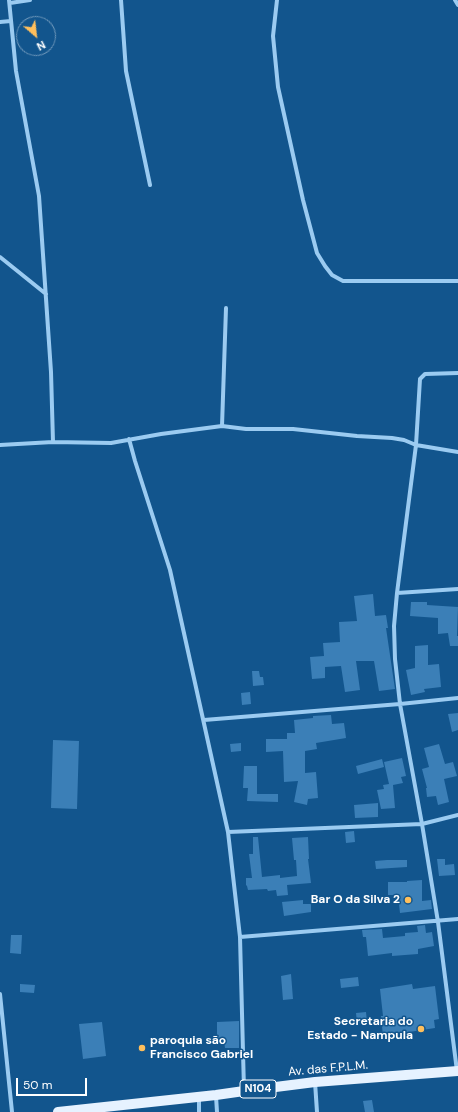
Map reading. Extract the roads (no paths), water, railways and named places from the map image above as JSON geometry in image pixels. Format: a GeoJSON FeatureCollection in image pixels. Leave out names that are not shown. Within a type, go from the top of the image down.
{"type":"FeatureCollection","features":[{"type":"Feature","properties":{"kind":"main road","name":"Av. das F.P.L.M."},"geometry":{"type":"LineString","coordinates":[[58,1112],[80,1111],[315,1082],[457,1071]]}},
{"type":"Feature","properties":{"kind":"street"},"geometry":{"type":"LineString","coordinates":[[30,0],[9,2],[16,71],[39,196],[51,372],[53,442]]}},
{"type":"Feature","properties":{"kind":"street"},"geometry":{"type":"LineString","coordinates":[[121,0],[126,71],[150,185]]}},
{"type":"Feature","properties":{"kind":"street"},"geometry":{"type":"LineString","coordinates":[[277,0],[273,36],[278,87],[309,222],[317,253],[324,266],[332,275],[343,281],[458,281]]}},
{"type":"Feature","properties":{"kind":"street"},"geometry":{"type":"LineString","coordinates":[[455,0],[458,5]]}},
{"type":"Feature","properties":{"kind":"street"},"geometry":{"type":"LineString","coordinates":[[0,22],[11,21]]}},
{"type":"Feature","properties":{"kind":"street"},"geometry":{"type":"LineString","coordinates":[[0,257],[46,294]]}},
{"type":"Feature","properties":{"kind":"street"},"geometry":{"type":"LineString","coordinates":[[222,426],[226,308]]}},
{"type":"Feature","properties":{"kind":"street"},"geometry":{"type":"LineString","coordinates":[[457,1071],[438,922],[400,704],[394,626],[416,445],[420,379],[425,374],[458,373]]}},
{"type":"Feature","properties":{"kind":"street"},"geometry":{"type":"LineString","coordinates":[[0,445],[53,442],[111,443],[161,434],[222,426],[246,429],[293,428],[357,436],[392,438],[404,440],[416,445],[458,452]]}},
{"type":"Feature","properties":{"kind":"street"},"geometry":{"type":"LineString","coordinates":[[129,439],[170,570],[228,832],[240,937],[244,1091]]}},
{"type":"Feature","properties":{"kind":"street"},"geometry":{"type":"LineString","coordinates":[[397,592],[458,589]]}},
{"type":"Feature","properties":{"kind":"street"},"geometry":{"type":"LineString","coordinates":[[204,720],[458,698]]}},
{"type":"Feature","properties":{"kind":"street"},"geometry":{"type":"LineString","coordinates":[[228,832],[422,824],[458,815]]}},
{"type":"Feature","properties":{"kind":"street"},"geometry":{"type":"LineString","coordinates":[[240,937],[438,922],[458,919]]}},
{"type":"Feature","properties":{"kind":"street"},"geometry":{"type":"LineString","coordinates":[[0,994],[12,1112]]}},
{"type":"Feature","properties":{"kind":"street"},"geometry":{"type":"LineString","coordinates":[[315,1082],[317,1112]]}},
{"type":"Feature","properties":{"kind":"street"},"geometry":{"type":"LineString","coordinates":[[216,1095],[217,1112]]}},
{"type":"Feature","properties":{"kind":"street"},"geometry":{"type":"LineString","coordinates":[[199,1097],[199,1112]]}},
{"type":"Feature","properties":{"kind":"place","name":"Bar O da Silva 2"},"geometry":{"type":"Point","coordinates":[408,900]}},
{"type":"Feature","properties":{"kind":"place","name":"Secretaria do Estado - Nampula"},"geometry":{"type":"Point","coordinates":[421,1029]}},
{"type":"Feature","properties":{"kind":"place","name":"paroquia são Francisco Gabriel"},"geometry":{"type":"Point","coordinates":[142,1048]}}]}
